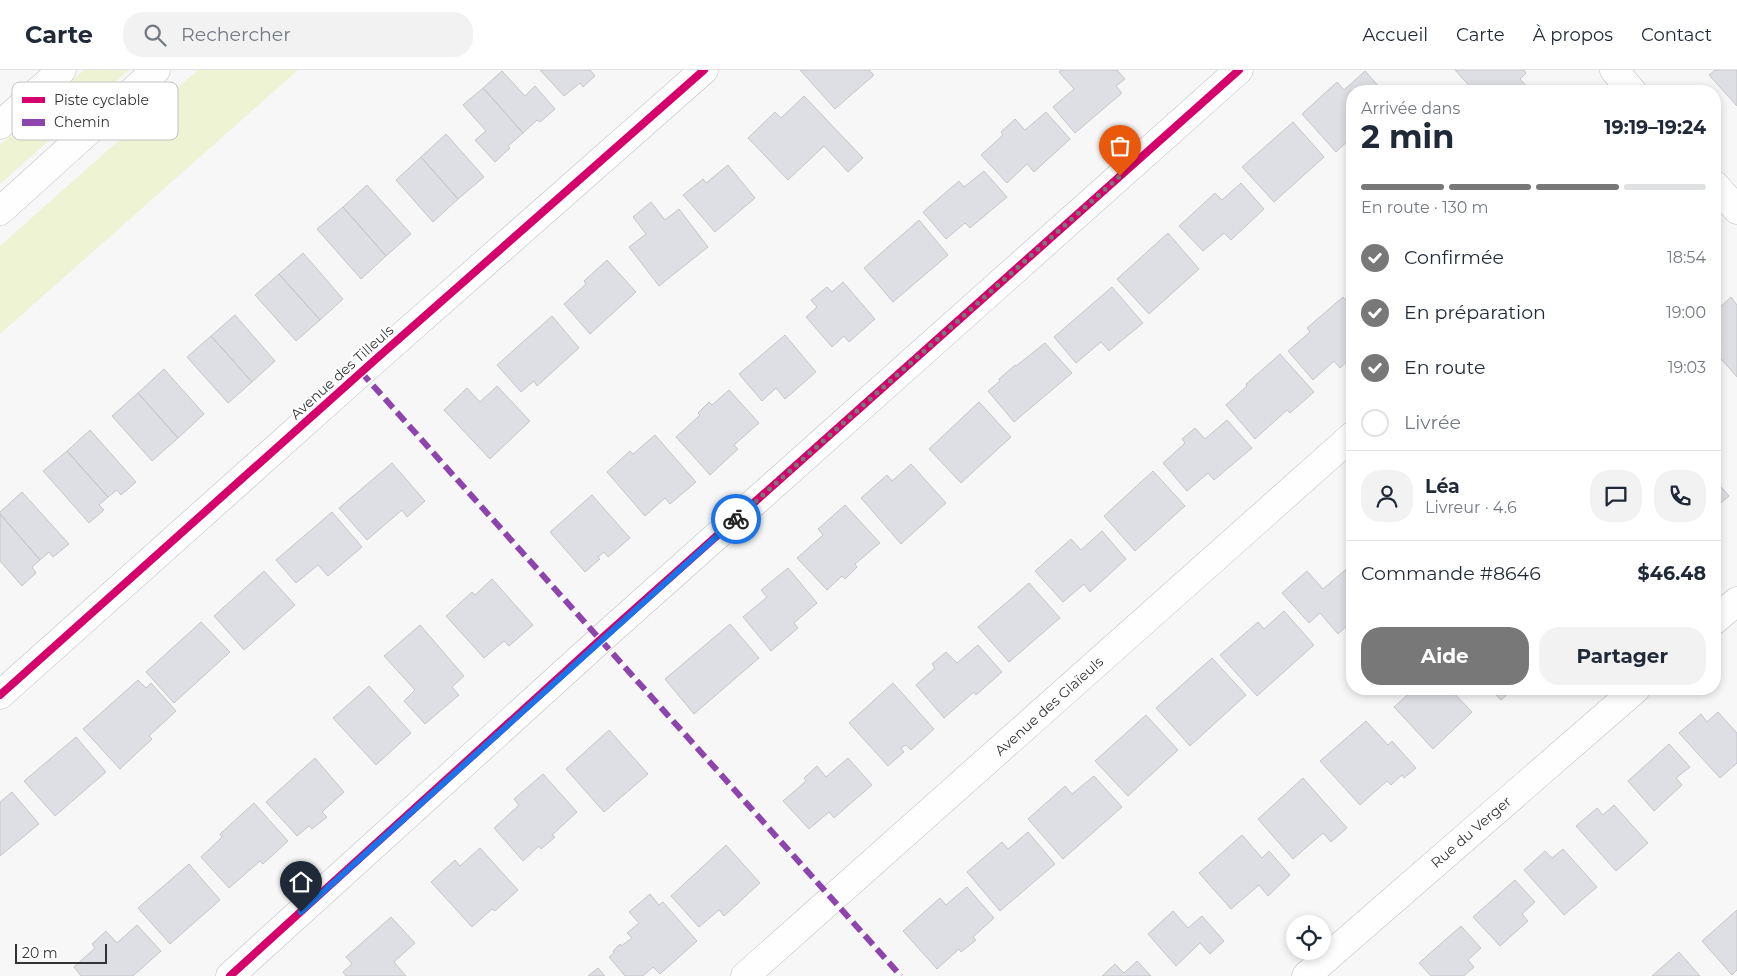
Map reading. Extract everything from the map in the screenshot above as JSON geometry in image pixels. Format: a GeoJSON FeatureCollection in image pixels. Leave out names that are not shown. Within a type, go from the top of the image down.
{"type":"FeatureCollection","features":[{"type":"Feature","properties":{"kind":"main road"},"geometry":{"type":"LineString","coordinates":[[49,82],[62,70]]}},
{"type":"Feature","properties":{"kind":"main road"},"geometry":{"type":"LineString","coordinates":[[143,82],[156,70]]}},
{"type":"Feature","properties":{"kind":"main road","name":"Avenue des Tilleuls"},"geometry":{"type":"LineString","coordinates":[[0,695],[376,359],[704,70]]}},
{"type":"Feature","properties":{"kind":"main road"},"geometry":{"type":"LineString","coordinates":[[243,972],[630,614],[1239,70]]}},
{"type":"Feature","properties":{"kind":"main road"},"geometry":{"type":"LineString","coordinates":[[1614,70],[1627,85]]}},
{"type":"Feature","properties":{"kind":"main road"},"geometry":{"type":"LineString","coordinates":[[0,126],[12,115]]}},
{"type":"Feature","properties":{"kind":"main road"},"geometry":{"type":"LineString","coordinates":[[0,211],[79,140]]}},
{"type":"Feature","properties":{"kind":"main road"},"geometry":{"type":"LineString","coordinates":[[1721,192],[1737,210]]}},
{"type":"Feature","properties":{"kind":"main road","name":"Avenue des Glaïeuls"},"geometry":{"type":"LineString","coordinates":[[745,976],[1346,441]]}},
{"type":"Feature","properties":{"kind":"main road"},"geometry":{"type":"LineString","coordinates":[[1721,615],[1737,601]]}},
{"type":"Feature","properties":{"kind":"main road","name":"Rue du Verger"},"geometry":{"type":"LineString","coordinates":[[1306,976],[1629,695]]}},
{"type":"Feature","properties":{"kind":"green space"},"geometry":{"type":"Polygon","coordinates":[[[84,70],[129,70],[115,82],[71,82],[84,70]]]}},
{"type":"Feature","properties":{"kind":"green space"},"geometry":{"type":"Polygon","coordinates":[[[198,70],[298,70],[0,334],[0,246],[119,140],[178,140],[178,88],[198,70]]]}},
{"type":"Feature","properties":{"kind":"green space"},"geometry":{"type":"Polygon","coordinates":[[[12,134],[12,140],[50,140],[0,184],[0,145],[12,134]]]}},
{"type":"Feature","properties":{"kind":"building"},"geometry":{"type":"Polygon","coordinates":[[[540,70],[590,70],[595,76],[583,87],[580,83],[564,96],[540,70]]]}},
{"type":"Feature","properties":{"kind":"building"},"geometry":{"type":"Polygon","coordinates":[[[800,70],[869,70],[874,75],[835,109],[800,70]]]}},
{"type":"Feature","properties":{"kind":"building"},"geometry":{"type":"Polygon","coordinates":[[[1061,70],[1117,70],[1125,79],[1116,86],[1122,93],[1075,133],[1053,107],[1074,89],[1059,72],[1061,70]]]}},
{"type":"Feature","properties":{"kind":"building"},"geometry":{"type":"Polygon","coordinates":[[[1455,70],[1524,70],[1526,73],[1520,79],[1526,85],[1469,85],[1455,70]]]}},
{"type":"Feature","properties":{"kind":"building"},"geometry":{"type":"Polygon","coordinates":[[[1715,70],[1737,70],[1737,106],[1721,88],[1721,85],[1718,85],[1709,75],[1715,70]]]}},
{"type":"Feature","properties":{"kind":"building"},"geometry":{"type":"Polygon","coordinates":[[[502,71],[525,96],[535,86],[555,109],[540,122],[537,120],[523,133],[483,88],[502,71]]]}},
{"type":"Feature","properties":{"kind":"building"},"geometry":{"type":"Polygon","coordinates":[[[1365,71],[1378,85],[1350,85],[1365,71]]]}},
{"type":"Feature","properties":{"kind":"building"},"geometry":{"type":"Polygon","coordinates":[[[1337,82],[1344,90],[1346,88],[1346,143],[1336,152],[1302,114],[1337,82]]]}},
{"type":"Feature","properties":{"kind":"building"},"geometry":{"type":"Polygon","coordinates":[[[483,88],[523,133],[508,146],[510,148],[495,162],[475,140],[486,131],[463,105],[483,88]]]}},
{"type":"Feature","properties":{"kind":"building"},"geometry":{"type":"Polygon","coordinates":[[[804,96],[863,158],[848,172],[824,146],[788,180],[748,138],[775,112],[781,118],[804,96]]]}},
{"type":"Feature","properties":{"kind":"building"},"geometry":{"type":"Polygon","coordinates":[[[1046,112],[1070,139],[1034,172],[1027,164],[1007,183],[981,155],[1003,135],[1001,132],[1015,119],[1025,130],[1046,112]]]}},
{"type":"Feature","properties":{"kind":"building"},"geometry":{"type":"Polygon","coordinates":[[[1293,122],[1324,157],[1274,202],[1242,167],[1293,122]]]}},
{"type":"Feature","properties":{"kind":"building"},"geometry":{"type":"Polygon","coordinates":[[[446,134],[484,177],[458,199],[421,157],[446,134]]]}},
{"type":"Feature","properties":{"kind":"building"},"geometry":{"type":"Polygon","coordinates":[[[421,157],[458,199],[433,222],[396,180],[421,157]]]}},
{"type":"Feature","properties":{"kind":"building"},"geometry":{"type":"Polygon","coordinates":[[[728,165],[755,198],[715,232],[683,195],[703,179],[706,183],[728,165]]]}},
{"type":"Feature","properties":{"kind":"building"},"geometry":{"type":"Polygon","coordinates":[[[984,171],[1007,197],[970,228],[965,223],[946,239],[923,212],[959,181],[964,187],[984,171]]]}},
{"type":"Feature","properties":{"kind":"building"},"geometry":{"type":"Polygon","coordinates":[[[1241,183],[1264,209],[1231,240],[1224,233],[1203,251],[1179,226],[1215,193],[1222,200],[1241,183]]]}},
{"type":"Feature","properties":{"kind":"building"},"geometry":{"type":"Polygon","coordinates":[[[367,185],[411,234],[386,256],[343,207],[367,185]]]}},
{"type":"Feature","properties":{"kind":"building"},"geometry":{"type":"Polygon","coordinates":[[[651,202],[665,220],[679,209],[708,247],[659,286],[629,247],[646,234],[633,217],[651,202]]]}},
{"type":"Feature","properties":{"kind":"building"},"geometry":{"type":"Polygon","coordinates":[[[343,207],[386,256],[361,279],[317,229],[343,207]]]}},
{"type":"Feature","properties":{"kind":"building"},"geometry":{"type":"Polygon","coordinates":[[[919,220],[948,255],[893,302],[864,268],[919,220]]]}},
{"type":"Feature","properties":{"kind":"building"},"geometry":{"type":"Polygon","coordinates":[[[1168,233],[1199,269],[1149,314],[1117,279],[1168,233]]]}},
{"type":"Feature","properties":{"kind":"building"},"geometry":{"type":"Polygon","coordinates":[[[303,253],[343,299],[320,320],[279,274],[303,253]]]}},
{"type":"Feature","properties":{"kind":"building"},"geometry":{"type":"Polygon","coordinates":[[[607,260],[636,292],[590,334],[564,304],[586,284],[584,281],[607,260]]]}},
{"type":"Feature","properties":{"kind":"building"},"geometry":{"type":"Polygon","coordinates":[[[279,274],[320,320],[296,341],[255,295],[279,274]]]}},
{"type":"Feature","properties":{"kind":"building"},"geometry":{"type":"Polygon","coordinates":[[[843,282],[875,319],[849,342],[844,336],[832,347],[806,317],[817,307],[811,300],[827,287],[832,292],[843,282]]]}},
{"type":"Feature","properties":{"kind":"building"},"geometry":{"type":"Polygon","coordinates":[[[1112,287],[1143,323],[1109,351],[1101,342],[1076,363],[1054,337],[1112,287]]]}},
{"type":"Feature","properties":{"kind":"building"},"geometry":{"type":"Polygon","coordinates":[[[1343,297],[1346,301],[1346,362],[1340,368],[1334,361],[1313,380],[1288,351],[1310,332],[1307,328],[1343,297]]]}},
{"type":"Feature","properties":{"kind":"building"},"geometry":{"type":"Polygon","coordinates":[[[1731,297],[1737,305],[1737,377],[1721,359],[1721,306],[1731,297]]]}},
{"type":"Feature","properties":{"kind":"building"},"geometry":{"type":"Polygon","coordinates":[[[235,315],[275,361],[252,382],[211,336],[235,315]]]}},
{"type":"Feature","properties":{"kind":"building"},"geometry":{"type":"Polygon","coordinates":[[[552,316],[579,348],[537,386],[534,381],[521,392],[497,365],[552,316]]]}},
{"type":"Feature","properties":{"kind":"building"},"geometry":{"type":"Polygon","coordinates":[[[785,335],[816,372],[785,399],[776,388],[762,401],[739,374],[785,335]]]}},
{"type":"Feature","properties":{"kind":"building"},"geometry":{"type":"Polygon","coordinates":[[[211,336],[252,382],[228,403],[187,357],[211,336]]]}},
{"type":"Feature","properties":{"kind":"building"},"geometry":{"type":"Polygon","coordinates":[[[1045,343],[1072,373],[1014,422],[988,391],[1015,365],[1045,343]]]}},
{"type":"Feature","properties":{"kind":"building"},"geometry":{"type":"Polygon","coordinates":[[[1280,354],[1314,392],[1290,413],[1287,410],[1255,439],[1226,405],[1247,386],[1246,384],[1280,354]]]}},
{"type":"Feature","properties":{"kind":"building"},"geometry":{"type":"Polygon","coordinates":[[[164,369],[204,414],[178,438],[138,393],[164,369]]]}},
{"type":"Feature","properties":{"kind":"building"},"geometry":{"type":"Polygon","coordinates":[[[497,386],[530,421],[490,459],[444,410],[467,388],[480,402],[497,386]]]}},
{"type":"Feature","properties":{"kind":"building"},"geometry":{"type":"Polygon","coordinates":[[[729,390],[759,423],[734,445],[738,449],[710,475],[676,437],[700,415],[698,413],[709,402],[712,405],[729,390]]]}},
{"type":"Feature","properties":{"kind":"building"},"geometry":{"type":"Polygon","coordinates":[[[138,393],[178,438],[152,461],[112,416],[138,393]]]}},
{"type":"Feature","properties":{"kind":"building"},"geometry":{"type":"Polygon","coordinates":[[[979,402],[1011,437],[961,483],[929,449],[979,402]]]}},
{"type":"Feature","properties":{"kind":"building"},"geometry":{"type":"Polygon","coordinates":[[[1227,420],[1252,448],[1214,480],[1208,473],[1187,491],[1163,463],[1185,443],[1182,439],[1195,428],[1205,439],[1227,420]]]}},
{"type":"Feature","properties":{"kind":"building"},"geometry":{"type":"Polygon","coordinates":[[[90,430],[136,482],[121,495],[117,490],[108,497],[67,451],[90,430]]]}},
{"type":"Feature","properties":{"kind":"building"},"geometry":{"type":"Polygon","coordinates":[[[655,435],[696,482],[670,504],[665,498],[645,516],[607,472],[630,451],[633,454],[655,435]]]}},
{"type":"Feature","properties":{"kind":"building"},"geometry":{"type":"Polygon","coordinates":[[[67,451],[108,497],[99,505],[104,510],[89,523],[43,471],[67,451]]]}},
{"type":"Feature","properties":{"kind":"building"},"geometry":{"type":"Polygon","coordinates":[[[392,463],[425,501],[407,517],[402,510],[367,540],[339,508],[392,463]]]}},
{"type":"Feature","properties":{"kind":"building"},"geometry":{"type":"Polygon","coordinates":[[[911,464],[946,503],[901,544],[861,498],[887,475],[892,481],[911,464]]]}},
{"type":"Feature","properties":{"kind":"building"},"geometry":{"type":"Polygon","coordinates":[[[1153,471],[1185,506],[1135,551],[1104,516],[1153,471]]]}},
{"type":"Feature","properties":{"kind":"building"},"geometry":{"type":"Polygon","coordinates":[[[1721,487],[1729,496],[1721,503],[1721,487]]]}},
{"type":"Feature","properties":{"kind":"building"},"geometry":{"type":"Polygon","coordinates":[[[22,492],[69,544],[53,557],[49,552],[40,560],[0,514],[22,492]]]}},
{"type":"Feature","properties":{"kind":"building"},"geometry":{"type":"Polygon","coordinates":[[[592,495],[630,538],[608,557],[604,552],[598,557],[600,559],[585,572],[550,532],[592,495]]]}},
{"type":"Feature","properties":{"kind":"building"},"geometry":{"type":"Polygon","coordinates":[[[845,505],[880,543],[855,564],[857,567],[845,579],[842,576],[827,590],[797,558],[823,535],[818,529],[845,505]]]}},
{"type":"Feature","properties":{"kind":"building"},"geometry":{"type":"Polygon","coordinates":[[[332,512],[362,547],[328,576],[318,565],[296,583],[276,560],[332,512]]]}},
{"type":"Feature","properties":{"kind":"building"},"geometry":{"type":"Polygon","coordinates":[[[0,514],[40,560],[32,567],[36,573],[22,586],[0,561],[0,514]]]}},
{"type":"Feature","properties":{"kind":"building"},"geometry":{"type":"Polygon","coordinates":[[[1102,531],[1126,559],[1090,592],[1084,584],[1063,602],[1035,571],[1071,539],[1081,550],[1102,531]]]}},
{"type":"Feature","properties":{"kind":"building"},"geometry":{"type":"Polygon","coordinates":[[[788,568],[817,603],[794,623],[798,628],[771,651],[743,617],[767,597],[761,590],[788,568]]]}},
{"type":"Feature","properties":{"kind":"building"},"geometry":{"type":"Polygon","coordinates":[[[1346,569],[1346,627],[1338,634],[1320,613],[1309,623],[1282,593],[1307,571],[1323,589],[1346,569]]]}},
{"type":"Feature","properties":{"kind":"building"},"geometry":{"type":"Polygon","coordinates":[[[264,571],[295,605],[244,650],[214,616],[264,571]]]}},
{"type":"Feature","properties":{"kind":"building"},"geometry":{"type":"Polygon","coordinates":[[[492,579],[533,625],[509,646],[504,641],[484,658],[446,616],[472,592],[475,595],[492,579]]]}},
{"type":"Feature","properties":{"kind":"building"},"geometry":{"type":"Polygon","coordinates":[[[1029,583],[1060,618],[1009,662],[978,627],[1029,583]]]}},
{"type":"Feature","properties":{"kind":"building"},"geometry":{"type":"Polygon","coordinates":[[[1284,611],[1314,645],[1257,696],[1220,655],[1258,622],[1264,629],[1284,611]]]}},
{"type":"Feature","properties":{"kind":"building"},"geometry":{"type":"Polygon","coordinates":[[[201,622],[230,652],[174,703],[146,672],[201,622]]]}},
{"type":"Feature","properties":{"kind":"building"},"geometry":{"type":"Polygon","coordinates":[[[730,624],[759,658],[694,714],[665,679],[730,624]]]}},
{"type":"Feature","properties":{"kind":"building"},"geometry":{"type":"Polygon","coordinates":[[[420,625],[464,676],[452,687],[459,695],[425,724],[404,701],[415,690],[384,656],[420,625]]]}},
{"type":"Feature","properties":{"kind":"building"},"geometry":{"type":"Polygon","coordinates":[[[978,645],[1002,672],[976,695],[974,692],[944,718],[916,685],[935,668],[932,664],[946,652],[957,663],[978,645]]]}},
{"type":"Feature","properties":{"kind":"building"},"geometry":{"type":"Polygon","coordinates":[[[1212,658],[1246,695],[1190,746],[1156,708],[1212,658]]]}},
{"type":"Feature","properties":{"kind":"building"},"geometry":{"type":"Polygon","coordinates":[[[138,680],[146,688],[151,683],[176,711],[149,736],[152,739],[120,769],[83,729],[138,680]]]}},
{"type":"Feature","properties":{"kind":"building"},"geometry":{"type":"Polygon","coordinates":[[[893,683],[934,729],[911,750],[906,745],[901,748],[904,752],[888,766],[849,723],[893,683]]]}},
{"type":"Feature","properties":{"kind":"building"},"geometry":{"type":"Polygon","coordinates":[[[369,686],[411,733],[376,765],[333,718],[369,686]]]}},
{"type":"Feature","properties":{"kind":"building"},"geometry":{"type":"Polygon","coordinates":[[[1407,695],[1456,695],[1472,712],[1433,749],[1394,707],[1407,695]]]}},
{"type":"Feature","properties":{"kind":"building"},"geometry":{"type":"Polygon","coordinates":[[[1496,695],[1506,695],[1501,700],[1496,695]]]}},
{"type":"Feature","properties":{"kind":"building"},"geometry":{"type":"Polygon","coordinates":[[[1718,712],[1737,733],[1737,763],[1720,778],[1679,733],[1701,714],[1707,722],[1718,712]]]}},
{"type":"Feature","properties":{"kind":"building"},"geometry":{"type":"Polygon","coordinates":[[[1146,715],[1178,750],[1128,796],[1095,761],[1146,715]]]}},
{"type":"Feature","properties":{"kind":"building"},"geometry":{"type":"Polygon","coordinates":[[[1366,721],[1388,745],[1392,741],[1416,768],[1404,778],[1402,775],[1391,785],[1387,781],[1360,805],[1320,761],[1366,721]]]}},
{"type":"Feature","properties":{"kind":"building"},"geometry":{"type":"Polygon","coordinates":[[[609,730],[648,774],[604,812],[566,769],[609,730]]]}},
{"type":"Feature","properties":{"kind":"building"},"geometry":{"type":"Polygon","coordinates":[[[76,737],[106,772],[55,816],[24,781],[76,737]]]}},
{"type":"Feature","properties":{"kind":"building"},"geometry":{"type":"Polygon","coordinates":[[[1669,744],[1690,767],[1676,778],[1682,785],[1654,811],[1628,781],[1669,744]]]}},
{"type":"Feature","properties":{"kind":"building"},"geometry":{"type":"Polygon","coordinates":[[[315,758],[344,792],[322,812],[327,817],[312,829],[309,826],[297,836],[266,802],[315,758]]]}},
{"type":"Feature","properties":{"kind":"building"},"geometry":{"type":"Polygon","coordinates":[[[848,758],[872,785],[834,818],[829,812],[809,829],[783,801],[806,781],[804,778],[817,766],[826,777],[848,758]]]}},
{"type":"Feature","properties":{"kind":"building"},"geometry":{"type":"Polygon","coordinates":[[[543,774],[577,812],[552,835],[555,837],[541,849],[539,846],[523,861],[494,828],[519,805],[514,799],[543,774]]]}},
{"type":"Feature","properties":{"kind":"building"},"geometry":{"type":"Polygon","coordinates":[[[1094,776],[1122,807],[1063,859],[1028,819],[1065,786],[1072,794],[1094,776]]]}},
{"type":"Feature","properties":{"kind":"building"},"geometry":{"type":"Polygon","coordinates":[[[1303,778],[1347,828],[1331,842],[1323,833],[1293,859],[1258,819],[1303,778]]]}},
{"type":"Feature","properties":{"kind":"building"},"geometry":{"type":"Polygon","coordinates":[[[12,792],[39,824],[0,856],[0,802],[12,792]]]}},
{"type":"Feature","properties":{"kind":"building"},"geometry":{"type":"Polygon","coordinates":[[[254,803],[288,841],[263,864],[260,861],[229,888],[201,857],[222,837],[220,834],[254,803]]]}},
{"type":"Feature","properties":{"kind":"building"},"geometry":{"type":"Polygon","coordinates":[[[1614,805],[1648,843],[1616,871],[1576,826],[1597,808],[1603,815],[1614,805]]]}},
{"type":"Feature","properties":{"kind":"building"},"geometry":{"type":"Polygon","coordinates":[[[1028,832],[1055,864],[1000,911],[967,872],[1002,842],[1008,849],[1028,832]]]}},
{"type":"Feature","properties":{"kind":"building"},"geometry":{"type":"Polygon","coordinates":[[[1242,835],[1262,858],[1269,851],[1290,875],[1268,896],[1259,885],[1231,909],[1199,873],[1242,835]]]}},
{"type":"Feature","properties":{"kind":"building"},"geometry":{"type":"Polygon","coordinates":[[[726,845],[760,883],[724,916],[719,910],[699,927],[671,896],[726,845]]]}},
{"type":"Feature","properties":{"kind":"building"},"geometry":{"type":"Polygon","coordinates":[[[480,848],[518,890],[495,911],[492,909],[472,927],[431,882],[455,860],[460,866],[480,848]]]}},
{"type":"Feature","properties":{"kind":"building"},"geometry":{"type":"Polygon","coordinates":[[[1563,849],[1597,887],[1564,915],[1524,870],[1545,851],[1552,858],[1563,849]]]}},
{"type":"Feature","properties":{"kind":"building"},"geometry":{"type":"Polygon","coordinates":[[[189,864],[220,900],[170,944],[138,908],[189,864]]]}},
{"type":"Feature","properties":{"kind":"building"},"geometry":{"type":"Polygon","coordinates":[[[1515,880],[1535,902],[1522,914],[1528,921],[1500,946],[1473,917],[1515,880]]]}},
{"type":"Feature","properties":{"kind":"building"},"geometry":{"type":"Polygon","coordinates":[[[967,887],[994,918],[973,937],[976,940],[961,952],[959,949],[937,969],[903,931],[940,898],[946,905],[967,887]]]}},
{"type":"Feature","properties":{"kind":"building"},"geometry":{"type":"Polygon","coordinates":[[[650,894],[659,905],[663,902],[697,941],[660,974],[653,967],[643,976],[625,976],[609,957],[620,944],[621,946],[632,938],[627,933],[639,923],[629,912],[650,894]]]}},
{"type":"Feature","properties":{"kind":"building"},"geometry":{"type":"Polygon","coordinates":[[[1737,910],[1737,970],[1732,975],[1702,941],[1737,910]]]}},
{"type":"Feature","properties":{"kind":"building"},"geometry":{"type":"Polygon","coordinates":[[[1173,911],[1188,928],[1202,916],[1224,941],[1210,954],[1200,943],[1176,966],[1148,934],[1173,911]]]}},
{"type":"Feature","properties":{"kind":"building"},"geometry":{"type":"Polygon","coordinates":[[[391,917],[415,943],[394,962],[406,976],[346,976],[343,972],[352,964],[346,957],[391,917]]]}},
{"type":"Feature","properties":{"kind":"building"},"geometry":{"type":"Polygon","coordinates":[[[137,925],[161,951],[133,976],[81,976],[74,967],[95,948],[92,944],[106,931],[117,943],[137,925]]]}},
{"type":"Feature","properties":{"kind":"building"},"geometry":{"type":"Polygon","coordinates":[[[1461,926],[1481,948],[1468,960],[1474,967],[1464,976],[1431,976],[1419,963],[1461,926]]]}},
{"type":"Feature","properties":{"kind":"building"},"geometry":{"type":"Polygon","coordinates":[[[1679,952],[1700,976],[1652,976],[1679,952]]]}},
{"type":"Feature","properties":{"kind":"building"},"geometry":{"type":"Polygon","coordinates":[[[1137,961],[1151,976],[1102,976],[1115,964],[1124,973],[1137,961]]]}},
{"type":"Feature","properties":{"kind":"building"},"geometry":{"type":"Polygon","coordinates":[[[598,968],[605,976],[588,976],[598,968]]]}},
{"type":"Feature","properties":{"kind":"marked path"},"geometry":{"type":"LineString","coordinates":[[361,372],[901,976]]}},
{"type":"Feature","properties":{"kind":"cycle path"},"geometry":{"type":"LineString","coordinates":[[0,695],[376,359],[704,70]]}},
{"type":"Feature","properties":{"kind":"cycle path"},"geometry":{"type":"LineString","coordinates":[[230,976],[600,640],[1239,70]]}},
{"type":"Feature","properties":{"kind":"way so far"},"geometry":{"type":"LineString","coordinates":[[736,519],[1120,176]]}},
{"type":"Feature","properties":{"kind":"route"},"geometry":{"type":"LineString","coordinates":[[301,912],[736,519]]}}]}
